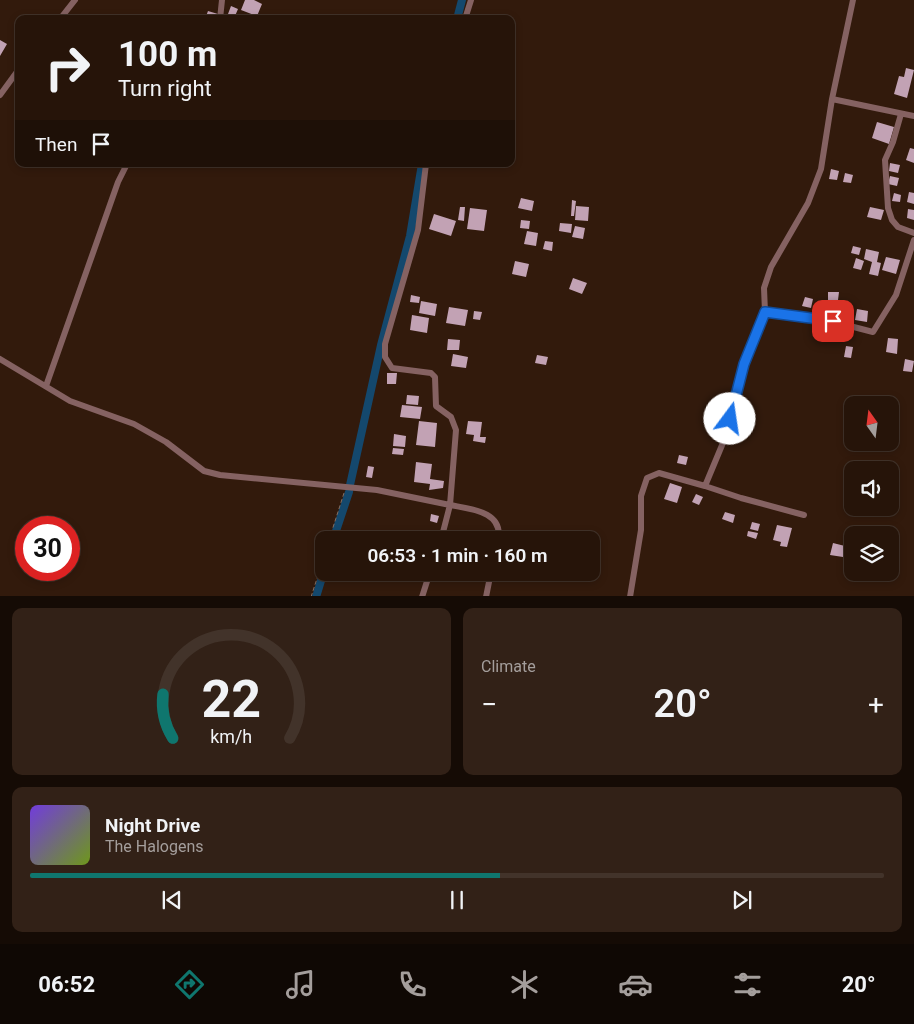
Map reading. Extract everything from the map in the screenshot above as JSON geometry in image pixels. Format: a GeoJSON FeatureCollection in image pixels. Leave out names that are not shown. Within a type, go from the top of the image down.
{"type":"FeatureCollection","features":[{"type":"Feature","properties":{"kind":"street"},"geometry":{"type":"LineString","coordinates":[[63,15],[75,0]]}},
{"type":"Feature","properties":{"kind":"street"},"geometry":{"type":"LineString","coordinates":[[220,15],[222,0]]}},
{"type":"Feature","properties":{"kind":"street"},"geometry":{"type":"LineString","coordinates":[[466,15],[471,0]]}},
{"type":"Feature","properties":{"kind":"street"},"geometry":{"type":"LineString","coordinates":[[705,486],[725,438],[744,364],[765,312],[764,288],[771,268],[808,203],[821,170],[832,99],[853,0]]}},
{"type":"Feature","properties":{"kind":"street"},"geometry":{"type":"LineString","coordinates":[[0,95],[15,74]]}},
{"type":"Feature","properties":{"kind":"street"},"geometry":{"type":"LineString","coordinates":[[832,99],[914,116]]}},
{"type":"Feature","properties":{"kind":"street"},"geometry":{"type":"LineString","coordinates":[[901,114],[885,160],[888,208],[892,220],[898,227],[914,233]]}},
{"type":"Feature","properties":{"kind":"street"},"geometry":{"type":"LineString","coordinates":[[46,386],[112,197],[126,167]]}},
{"type":"Feature","properties":{"kind":"street"},"geometry":{"type":"LineString","coordinates":[[426,167],[418,230],[386,344],[385,357],[392,368],[431,373],[435,377],[436,406],[451,418],[456,430],[450,504],[443,531]]}},
{"type":"Feature","properties":{"kind":"street"},"geometry":{"type":"LineString","coordinates":[[765,312],[815,317],[873,332],[896,295],[914,240]]}},
{"type":"Feature","properties":{"kind":"street"},"geometry":{"type":"LineString","coordinates":[[0,359],[70,401],[90,410],[124,418],[166,442],[204,471],[220,475],[269,478],[377,490],[450,504],[477,511],[495,519],[498,531]]}},
{"type":"Feature","properties":{"kind":"street"},"geometry":{"type":"LineString","coordinates":[[630,596],[641,530],[641,496],[647,478],[659,474],[804,515]]}},
{"type":"Feature","properties":{"kind":"street"},"geometry":{"type":"LineString","coordinates":[[422,596],[427,581]]}},
{"type":"Feature","properties":{"kind":"street"},"geometry":{"type":"LineString","coordinates":[[486,596],[489,581]]}},
{"type":"Feature","properties":{"kind":"path"},"geometry":{"type":"LineString","coordinates":[[332,531],[346,488]]}},
{"type":"Feature","properties":{"kind":"path"},"geometry":{"type":"LineString","coordinates":[[311,596],[316,581]]}},
{"type":"Feature","properties":{"kind":"building"},"geometry":{"type":"Polygon","coordinates":[[[245,0],[254,0],[262,4],[257,15],[241,10],[245,0]]]}},
{"type":"Feature","properties":{"kind":"building"},"geometry":{"type":"Polygon","coordinates":[[[231,6],[238,9],[235,15],[228,14],[231,6]]]}},
{"type":"Feature","properties":{"kind":"building"},"geometry":{"type":"Polygon","coordinates":[[[208,11],[218,14],[218,15],[206,15],[208,11]]]}},
{"type":"Feature","properties":{"kind":"building"},"geometry":{"type":"Polygon","coordinates":[[[0,40],[7,44],[0,56],[0,40]]]}},
{"type":"Feature","properties":{"kind":"building"},"geometry":{"type":"Polygon","coordinates":[[[906,68],[914,70],[907,98],[894,94],[899,76],[904,77],[906,68]]]}},
{"type":"Feature","properties":{"kind":"building"},"geometry":{"type":"Polygon","coordinates":[[[877,122],[894,127],[889,144],[872,138],[877,122]]]}},
{"type":"Feature","properties":{"kind":"building"},"geometry":{"type":"Polygon","coordinates":[[[910,148],[914,149],[914,163],[906,160],[910,148]]]}},
{"type":"Feature","properties":{"kind":"building"},"geometry":{"type":"Polygon","coordinates":[[[890,163],[900,165],[898,173],[889,171],[890,163]]]}},
{"type":"Feature","properties":{"kind":"building"},"geometry":{"type":"Polygon","coordinates":[[[831,169],[839,171],[837,180],[829,179],[831,169]]]}},
{"type":"Feature","properties":{"kind":"building"},"geometry":{"type":"Polygon","coordinates":[[[845,173],[853,175],[851,183],[843,182],[845,173]]]}},
{"type":"Feature","properties":{"kind":"building"},"geometry":{"type":"Polygon","coordinates":[[[890,176],[899,178],[897,186],[888,184],[890,176]]]}},
{"type":"Feature","properties":{"kind":"building"},"geometry":{"type":"Polygon","coordinates":[[[909,192],[914,193],[914,204],[907,202],[909,192]]]}},
{"type":"Feature","properties":{"kind":"building"},"geometry":{"type":"Polygon","coordinates":[[[894,193],[901,195],[900,202],[892,201],[894,193]]]}},
{"type":"Feature","properties":{"kind":"building"},"geometry":{"type":"Polygon","coordinates":[[[521,198],[534,201],[532,211],[518,208],[521,198]]]}},
{"type":"Feature","properties":{"kind":"building"},"geometry":{"type":"Polygon","coordinates":[[[572,200],[576,201],[574,216],[571,216],[572,200]]]}},
{"type":"Feature","properties":{"kind":"building"},"geometry":{"type":"Polygon","coordinates":[[[576,206],[589,207],[588,221],[575,220],[576,206]]]}},
{"type":"Feature","properties":{"kind":"building"},"geometry":{"type":"Polygon","coordinates":[[[460,207],[465,207],[464,221],[458,220],[460,207]]]}},
{"type":"Feature","properties":{"kind":"building"},"geometry":{"type":"Polygon","coordinates":[[[870,207],[884,210],[881,220],[867,217],[870,207]]]}},
{"type":"Feature","properties":{"kind":"building"},"geometry":{"type":"Polygon","coordinates":[[[470,208],[487,210],[484,231],[467,229],[470,208]]]}},
{"type":"Feature","properties":{"kind":"building"},"geometry":{"type":"Polygon","coordinates":[[[908,209],[914,210],[914,220],[907,218],[908,209]]]}},
{"type":"Feature","properties":{"kind":"building"},"geometry":{"type":"Polygon","coordinates":[[[434,214],[456,221],[451,236],[429,229],[434,214]]]}},
{"type":"Feature","properties":{"kind":"building"},"geometry":{"type":"Polygon","coordinates":[[[521,220],[530,221],[529,229],[520,228],[521,220]]]}},
{"type":"Feature","properties":{"kind":"building"},"geometry":{"type":"Polygon","coordinates":[[[560,223],[572,224],[571,233],[559,231],[560,223]]]}},
{"type":"Feature","properties":{"kind":"building"},"geometry":{"type":"Polygon","coordinates":[[[575,226],[585,228],[583,239],[572,237],[575,226]]]}},
{"type":"Feature","properties":{"kind":"building"},"geometry":{"type":"Polygon","coordinates":[[[527,231],[538,233],[536,246],[524,244],[527,231]]]}},
{"type":"Feature","properties":{"kind":"building"},"geometry":{"type":"Polygon","coordinates":[[[545,241],[553,242],[552,251],[543,249],[545,241]]]}},
{"type":"Feature","properties":{"kind":"building"},"geometry":{"type":"Polygon","coordinates":[[[853,246],[861,248],[859,255],[851,253],[853,246]]]}},
{"type":"Feature","properties":{"kind":"building"},"geometry":{"type":"Polygon","coordinates":[[[866,249],[879,252],[877,262],[881,263],[878,276],[869,274],[872,262],[864,259],[866,249]]]}},
{"type":"Feature","properties":{"kind":"building"},"geometry":{"type":"Polygon","coordinates":[[[886,257],[900,260],[896,274],[882,270],[886,257]]]}},
{"type":"Feature","properties":{"kind":"building"},"geometry":{"type":"Polygon","coordinates":[[[856,258],[864,261],[861,270],[853,268],[856,258]]]}},
{"type":"Feature","properties":{"kind":"building"},"geometry":{"type":"Polygon","coordinates":[[[515,261],[529,264],[526,277],[512,274],[515,261]]]}},
{"type":"Feature","properties":{"kind":"building"},"geometry":{"type":"Polygon","coordinates":[[[573,278],[587,283],[582,294],[569,289],[573,278]]]}},
{"type":"Feature","properties":{"kind":"building"},"geometry":{"type":"Polygon","coordinates":[[[828,292],[839,292],[838,300],[828,300],[828,292]]]}},
{"type":"Feature","properties":{"kind":"building"},"geometry":{"type":"Polygon","coordinates":[[[411,295],[420,297],[419,303],[410,302],[411,295]]]}},
{"type":"Feature","properties":{"kind":"building"},"geometry":{"type":"Polygon","coordinates":[[[805,297],[813,299],[811,308],[802,306],[805,297]]]}},
{"type":"Feature","properties":{"kind":"building"},"geometry":{"type":"Polygon","coordinates":[[[421,301],[437,304],[435,316],[419,313],[421,301]]]}},
{"type":"Feature","properties":{"kind":"building"},"geometry":{"type":"Polygon","coordinates":[[[824,303],[838,306],[835,316],[822,313],[824,303]]]}},
{"type":"Feature","properties":{"kind":"building"},"geometry":{"type":"Polygon","coordinates":[[[449,307],[468,310],[465,326],[446,323],[449,307]]]}},
{"type":"Feature","properties":{"kind":"building"},"geometry":{"type":"Polygon","coordinates":[[[843,308],[853,311],[851,320],[841,318],[843,308]]]}},
{"type":"Feature","properties":{"kind":"building"},"geometry":{"type":"Polygon","coordinates":[[[857,309],[868,311],[867,322],[855,320],[857,309]]]}},
{"type":"Feature","properties":{"kind":"building"},"geometry":{"type":"Polygon","coordinates":[[[474,311],[482,312],[480,320],[473,319],[474,311]]]}},
{"type":"Feature","properties":{"kind":"building"},"geometry":{"type":"Polygon","coordinates":[[[412,315],[429,318],[427,333],[410,330],[412,315]]]}},
{"type":"Feature","properties":{"kind":"building"},"geometry":{"type":"Polygon","coordinates":[[[888,338],[898,339],[897,354],[886,352],[888,338]]]}},
{"type":"Feature","properties":{"kind":"building"},"geometry":{"type":"Polygon","coordinates":[[[448,339],[460,340],[459,350],[447,350],[448,339]]]}},
{"type":"Feature","properties":{"kind":"building"},"geometry":{"type":"Polygon","coordinates":[[[846,346],[853,347],[851,358],[844,357],[846,346]]]}},
{"type":"Feature","properties":{"kind":"building"},"geometry":{"type":"Polygon","coordinates":[[[453,354],[468,357],[466,368],[451,366],[453,354]]]}},
{"type":"Feature","properties":{"kind":"building"},"geometry":{"type":"Polygon","coordinates":[[[537,355],[548,357],[546,365],[535,363],[537,355]]]}},
{"type":"Feature","properties":{"kind":"building"},"geometry":{"type":"Polygon","coordinates":[[[905,359],[914,361],[912,372],[903,371],[905,359]]]}},
{"type":"Feature","properties":{"kind":"building"},"geometry":{"type":"Polygon","coordinates":[[[387,373],[397,373],[396,384],[387,384],[387,373]]]}},
{"type":"Feature","properties":{"kind":"building"},"geometry":{"type":"Polygon","coordinates":[[[407,395],[419,396],[418,405],[406,404],[407,395]]]}},
{"type":"Feature","properties":{"kind":"building"},"geometry":{"type":"Polygon","coordinates":[[[402,405],[422,407],[420,419],[400,417],[402,405]]]}},
{"type":"Feature","properties":{"kind":"building"},"geometry":{"type":"Polygon","coordinates":[[[419,421],[437,423],[435,447],[416,445],[419,421]]]}},
{"type":"Feature","properties":{"kind":"building"},"geometry":{"type":"Polygon","coordinates":[[[468,421],[482,422],[480,437],[486,437],[485,443],[473,441],[474,435],[466,434],[468,421]]]}},
{"type":"Feature","properties":{"kind":"building"},"geometry":{"type":"Polygon","coordinates":[[[394,434],[406,436],[405,447],[393,446],[394,434]]]}},
{"type":"Feature","properties":{"kind":"building"},"geometry":{"type":"Polygon","coordinates":[[[393,448],[404,449],[403,455],[392,454],[393,448]]]}},
{"type":"Feature","properties":{"kind":"building"},"geometry":{"type":"Polygon","coordinates":[[[679,455],[688,457],[686,465],[677,463],[679,455]]]}},
{"type":"Feature","properties":{"kind":"building"},"geometry":{"type":"Polygon","coordinates":[[[416,462],[432,464],[430,479],[444,481],[443,488],[429,490],[430,484],[414,482],[416,462]]]}},
{"type":"Feature","properties":{"kind":"building"},"geometry":{"type":"Polygon","coordinates":[[[368,466],[374,467],[372,478],[366,477],[368,466]]]}},
{"type":"Feature","properties":{"kind":"building"},"geometry":{"type":"Polygon","coordinates":[[[670,483],[682,487],[677,503],[664,499],[670,483]]]}},
{"type":"Feature","properties":{"kind":"building"},"geometry":{"type":"Polygon","coordinates":[[[696,494],[703,497],[699,505],[692,502],[696,494]]]}},
{"type":"Feature","properties":{"kind":"building"},"geometry":{"type":"Polygon","coordinates":[[[725,512],[735,515],[733,523],[722,519],[725,512]]]}},
{"type":"Feature","properties":{"kind":"building"},"geometry":{"type":"Polygon","coordinates":[[[431,514],[439,516],[437,523],[430,521],[431,514]]]}},
{"type":"Feature","properties":{"kind":"building"},"geometry":{"type":"Polygon","coordinates":[[[752,522],[760,524],[758,531],[750,529],[752,522]]]}},
{"type":"Feature","properties":{"kind":"building"},"geometry":{"type":"Polygon","coordinates":[[[777,525],[792,528],[787,547],[780,546],[781,542],[773,540],[777,525]]]}},
{"type":"Feature","properties":{"kind":"building"},"geometry":{"type":"Polygon","coordinates":[[[748,531],[758,533],[756,539],[747,536],[748,531]]]}},
{"type":"Feature","properties":{"kind":"building"},"geometry":{"type":"Polygon","coordinates":[[[833,543],[844,546],[843,557],[830,555],[833,543]]]}},
{"type":"Feature","properties":{"kind":"waterway"},"geometry":{"type":"LineString","coordinates":[[458,15],[462,0]]}},
{"type":"Feature","properties":{"kind":"waterway"},"geometry":{"type":"LineString","coordinates":[[350,485],[381,345],[410,236],[422,167]]}},
{"type":"Feature","properties":{"kind":"waterway"},"geometry":{"type":"LineString","coordinates":[[336,531],[349,492]]}},
{"type":"Feature","properties":{"kind":"waterway"},"geometry":{"type":"LineString","coordinates":[[316,596],[321,581]]}},
{"type":"Feature","properties":{"kind":"route"},"geometry":{"type":"LineString","coordinates":[[730,419],[744,364],[765,312],[815,317],[833,321]]}}]}
